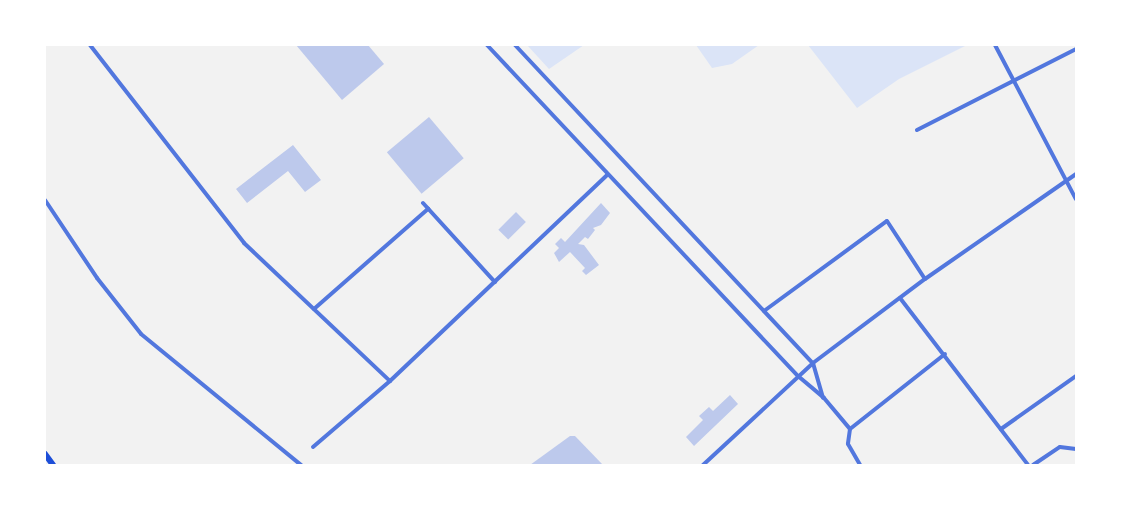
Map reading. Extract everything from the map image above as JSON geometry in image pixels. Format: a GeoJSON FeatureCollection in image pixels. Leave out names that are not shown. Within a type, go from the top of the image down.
{"type":"FeatureCollection","features":[{"type":"Feature","properties":{"kind":"main road"},"geometry":{"type":"LineString","coordinates":[[45,454],[53,465]]}},
{"type":"Feature","properties":{"kind":"street"},"geometry":{"type":"LineString","coordinates":[[90,45],[244,243],[390,381]]}},
{"type":"Feature","properties":{"kind":"street"},"geometry":{"type":"LineString","coordinates":[[487,45],[798,376],[824,398],[849,429],[848,444],[856,464]]}},
{"type":"Feature","properties":{"kind":"street"},"geometry":{"type":"LineString","coordinates":[[515,45],[813,363],[824,398]]}},
{"type":"Feature","properties":{"kind":"street"},"geometry":{"type":"LineString","coordinates":[[996,45],[1076,199]]}},
{"type":"Feature","properties":{"kind":"street"},"geometry":{"type":"LineString","coordinates":[[917,130],[1076,49]]}},
{"type":"Feature","properties":{"kind":"street"},"geometry":{"type":"LineString","coordinates":[[703,465],[813,363],[925,279],[1076,174]]}},
{"type":"Feature","properties":{"kind":"street"},"geometry":{"type":"LineString","coordinates":[[313,447],[390,381],[607,175]]}},
{"type":"Feature","properties":{"kind":"street"},"geometry":{"type":"LineString","coordinates":[[45,200],[97,278],[141,334],[300,465]]}},
{"type":"Feature","properties":{"kind":"street"},"geometry":{"type":"LineString","coordinates":[[423,203],[495,282]]}},
{"type":"Feature","properties":{"kind":"street"},"geometry":{"type":"LineString","coordinates":[[314,309],[428,209]]}},
{"type":"Feature","properties":{"kind":"street"},"geometry":{"type":"LineString","coordinates":[[764,311],[887,221],[925,279]]}},
{"type":"Feature","properties":{"kind":"street"},"geometry":{"type":"LineString","coordinates":[[900,298],[1028,465]]}},
{"type":"Feature","properties":{"kind":"street"},"geometry":{"type":"LineString","coordinates":[[849,429],[945,354]]}},
{"type":"Feature","properties":{"kind":"street"},"geometry":{"type":"LineString","coordinates":[[1001,429],[1076,376]]}},
{"type":"Feature","properties":{"kind":"street"},"geometry":{"type":"LineString","coordinates":[[1033,465],[1060,447],[1076,449]]}},
{"type":"Feature","properties":{"kind":"shaded area"},"geometry":{"type":"Polygon","coordinates":[[[527,45],[584,45],[549,69],[527,45]]]}},
{"type":"Feature","properties":{"kind":"shaded area"},"geometry":{"type":"Polygon","coordinates":[[[696,45],[759,45],[732,64],[712,68],[696,45]]]}},
{"type":"Feature","properties":{"kind":"shaded area"},"geometry":{"type":"Polygon","coordinates":[[[808,45],[967,45],[899,79],[857,108],[808,45]]]}},
{"type":"Feature","properties":{"kind":"building"},"geometry":{"type":"Polygon","coordinates":[[[296,45],[368,45],[384,64],[342,100],[296,45]]]}},
{"type":"Feature","properties":{"kind":"building"},"geometry":{"type":"Polygon","coordinates":[[[429,117],[464,158],[422,194],[387,152],[429,117]]]}},
{"type":"Feature","properties":{"kind":"building"},"geometry":{"type":"Polygon","coordinates":[[[293,145],[321,180],[305,192],[288,171],[247,203],[236,189],[293,145]]]}},
{"type":"Feature","properties":{"kind":"building"},"geometry":{"type":"Polygon","coordinates":[[[601,203],[610,213],[601,225],[593,228],[595,230],[588,239],[585,237],[578,244],[584,245],[599,265],[586,275],[582,271],[585,268],[570,252],[559,262],[554,253],[559,248],[555,244],[561,238],[565,242],[601,203]]]}},
{"type":"Feature","properties":{"kind":"building"},"geometry":{"type":"Polygon","coordinates":[[[516,212],[526,222],[508,240],[498,230],[516,212]]]}},
{"type":"Feature","properties":{"kind":"building"},"geometry":{"type":"Polygon","coordinates":[[[730,395],[738,404],[694,446],[686,437],[703,420],[699,416],[709,407],[713,411],[730,395]]]}},
{"type":"Feature","properties":{"kind":"building"},"geometry":{"type":"Polygon","coordinates":[[[570,436],[575,436],[603,465],[530,465],[570,436]]]}}]}
